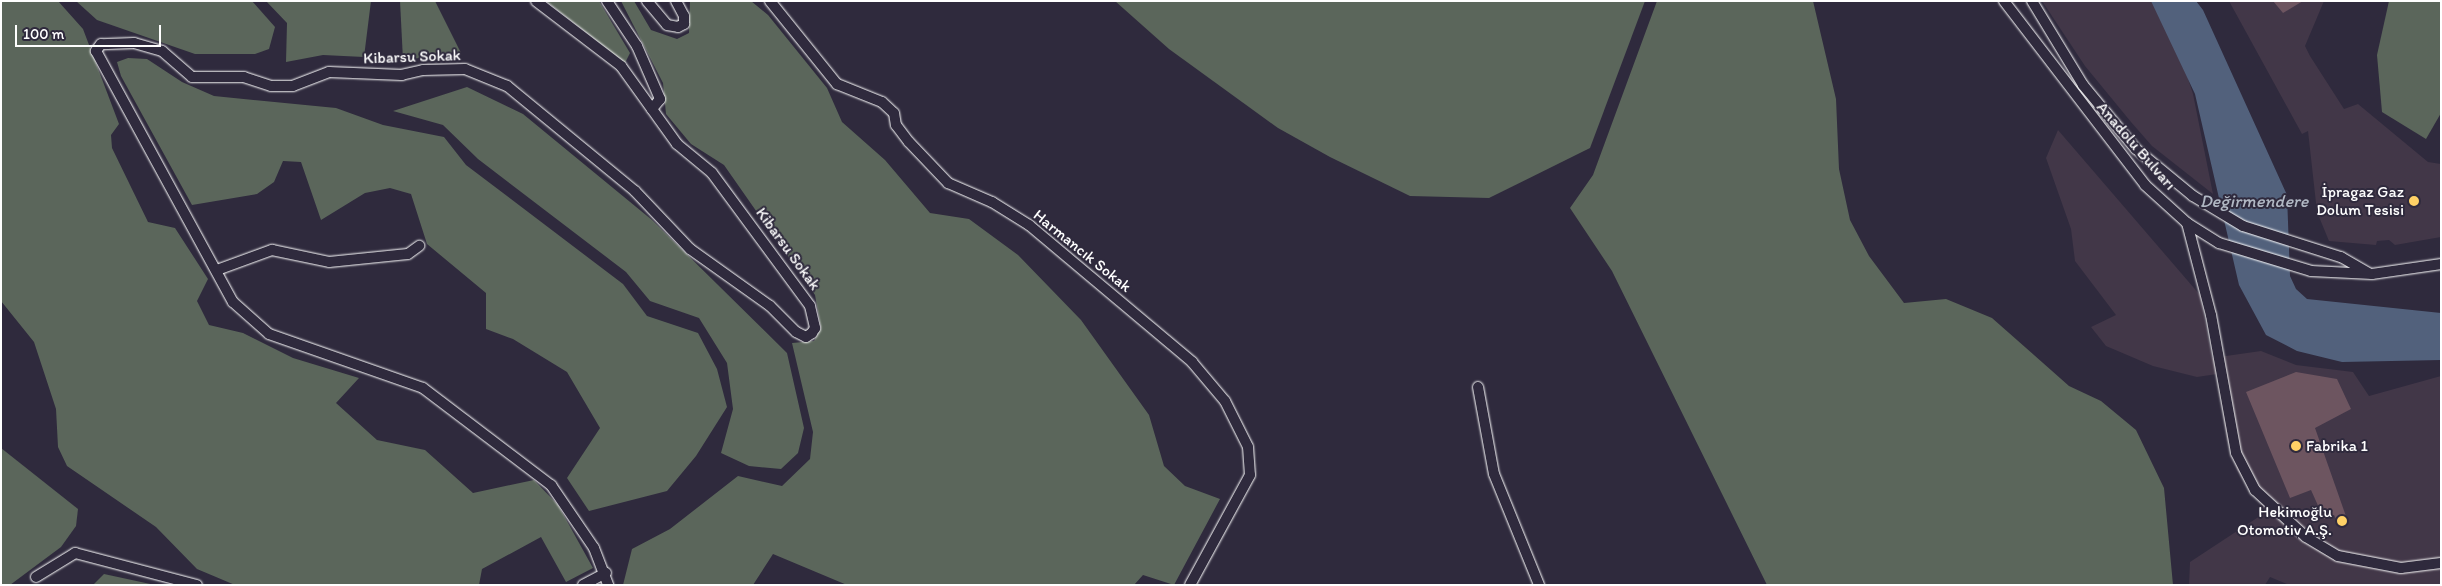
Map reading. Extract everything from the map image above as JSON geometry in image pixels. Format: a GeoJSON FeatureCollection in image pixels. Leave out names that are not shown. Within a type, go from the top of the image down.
{"type":"FeatureCollection","features":[{"type":"Feature","properties":{"kind":"street"},"geometry":{"type":"LineString","coordinates":[[536,1],[621,66],[652,109],[660,99],[637,46],[607,1]]}},
{"type":"Feature","properties":{"kind":"street"},"geometry":{"type":"LineString","coordinates":[[647,1],[667,25],[678,27],[684,24],[684,16],[676,1]]}},
{"type":"Feature","properties":{"kind":"street","name":"Harmancık Sokak"},"geometry":{"type":"LineString","coordinates":[[770,1],[837,84],[882,102],[894,112],[896,125],[908,142],[948,183],[1029,226],[1192,362],[1225,402],[1248,447],[1250,475],[1190,585]]}},
{"type":"Feature","properties":{"kind":"street","name":"Anadolu Bulvarı"},"geometry":{"type":"LineString","coordinates":[[2004,1],[2133,171],[2187,223],[2219,243],[2311,271],[2372,274],[2441,264]]}},
{"type":"Feature","properties":{"kind":"street","name":"Anadolu Bulvarı"},"geometry":{"type":"LineString","coordinates":[[2032,1],[2083,85],[2136,149],[2217,211],[2244,226],[2341,257],[2372,274]]}},
{"type":"Feature","properties":{"kind":"street","name":"Kibarsu Sokak"},"geometry":{"type":"LineString","coordinates":[[608,585],[606,573],[574,515],[551,485],[423,388],[269,334],[233,302],[97,59],[101,44],[134,43],[162,51],[192,77],[244,77],[272,86],[292,86],[328,72],[402,75],[423,70],[465,69],[507,86],[635,191],[690,249],[770,306],[796,332],[806,337],[812,333],[815,328],[810,306],[761,234],[712,173],[677,144],[652,109]]}},
{"type":"Feature","properties":{"kind":"street"},"geometry":{"type":"LineString","coordinates":[[2187,223],[2211,315],[2236,453],[2255,490],[2306,536],[2338,556],[2401,568],[2441,564]]}},
{"type":"Feature","properties":{"kind":"street"},"geometry":{"type":"LineString","coordinates":[[216,270],[272,250],[329,262],[408,254],[419,246]]}},
{"type":"Feature","properties":{"kind":"street"},"geometry":{"type":"LineString","coordinates":[[1478,387],[1494,474],[1539,585]]}},
{"type":"Feature","properties":{"kind":"street"},"geometry":{"type":"LineString","coordinates":[[36,577],[75,553],[197,585]]}},
{"type":"Feature","properties":{"kind":"street"},"geometry":{"type":"LineString","coordinates":[[583,585],[606,573]]}},
{"type":"Feature","properties":{"kind":"shaded area"},"geometry":{"type":"Polygon","coordinates":[[[2042,1],[2154,1],[2174,35],[2193,94],[2213,194],[2152,146],[2085,66],[2042,1]]]}},
{"type":"Feature","properties":{"kind":"shaded area"},"geometry":{"type":"Polygon","coordinates":[[[2229,1],[2324,1],[2305,46],[2344,109],[2358,104],[2428,162],[2441,164],[2441,237],[2395,245],[2389,240],[2377,241],[2376,245],[2329,241],[2317,212],[2308,131],[2302,134],[2229,1]]]}},
{"type":"Feature","properties":{"kind":"shaded area"},"geometry":{"type":"Polygon","coordinates":[[[2058,130],[2200,295],[2212,358],[2261,351],[2296,365],[2353,372],[2369,396],[2441,376],[2441,585],[2289,585],[2270,577],[2265,585],[2189,585],[2190,562],[2266,512],[2237,470],[2227,439],[2217,374],[2197,377],[2153,366],[2106,346],[2091,327],[2116,315],[2075,261],[2071,229],[2046,158],[2058,130]]]}},
{"type":"Feature","properties":{"kind":"green space"},"geometry":{"type":"Polygon","coordinates":[[[1,1],[58,1],[83,29],[119,124],[111,135],[112,148],[148,222],[175,228],[208,279],[197,301],[209,325],[243,333],[293,358],[359,378],[336,403],[377,440],[425,450],[473,493],[534,480],[558,505],[593,568],[566,582],[541,537],[482,569],[479,585],[235,585],[197,569],[156,527],[67,466],[58,447],[56,409],[34,342],[1,301],[1,1]]]}},
{"type":"Feature","properties":{"kind":"green space"},"geometry":{"type":"Polygon","coordinates":[[[76,1],[252,1],[275,27],[269,49],[255,54],[195,54],[97,20],[76,1]]]}},
{"type":"Feature","properties":{"kind":"green space"},"geometry":{"type":"Polygon","coordinates":[[[266,1],[371,1],[364,57],[323,55],[286,62],[287,23],[266,1]]]}},
{"type":"Feature","properties":{"kind":"green space"},"geometry":{"type":"Polygon","coordinates":[[[400,1],[435,1],[461,53],[403,60],[400,1]]]}},
{"type":"Feature","properties":{"kind":"green space"},"geometry":{"type":"Polygon","coordinates":[[[546,1],[599,1],[630,53],[625,63],[546,1]]]}},
{"type":"Feature","properties":{"kind":"green space"},"geometry":{"type":"Polygon","coordinates":[[[621,1],[634,1],[651,30],[677,39],[689,33],[690,1],[751,1],[768,15],[827,88],[842,122],[885,160],[930,213],[969,219],[1018,255],[1081,320],[1149,415],[1164,466],[1185,486],[1220,499],[1174,585],[1143,575],[1134,585],[847,585],[773,554],[753,585],[623,585],[632,549],[670,529],[738,476],[782,486],[810,459],[813,432],[792,343],[814,341],[821,328],[815,295],[724,165],[691,144],[666,114],[663,83],[621,1]]]}},
{"type":"Feature","properties":{"kind":"green space"},"geometry":{"type":"Polygon","coordinates":[[[1115,1],[1645,1],[1590,148],[1489,198],[1410,196],[1330,157],[1278,128],[1169,49],[1115,1]]]}},
{"type":"Feature","properties":{"kind":"green space"},"geometry":{"type":"Polygon","coordinates":[[[1657,1],[1813,1],[1836,99],[1839,169],[1850,220],[1869,256],[1904,303],[1946,299],[1992,318],[2069,386],[2101,401],[2136,430],[2164,488],[2173,585],[1767,585],[1612,271],[1570,208],[1593,175],[1657,1]]]}},
{"type":"Feature","properties":{"kind":"green space"},"geometry":{"type":"Polygon","coordinates":[[[2389,1],[2441,1],[2441,113],[2426,139],[2382,112],[2377,55],[2389,1]]]}},
{"type":"Feature","properties":{"kind":"green space"},"geometry":{"type":"Polygon","coordinates":[[[128,58],[147,59],[182,82],[214,96],[336,108],[383,125],[444,137],[466,165],[623,284],[647,316],[698,333],[717,369],[727,407],[696,456],[667,491],[589,511],[567,478],[600,428],[567,372],[513,339],[486,329],[486,293],[427,244],[411,194],[390,188],[365,193],[321,220],[301,162],[283,161],[274,182],[257,194],[192,205],[121,76],[117,62],[128,58]]]}},
{"type":"Feature","properties":{"kind":"green space"},"geometry":{"type":"Polygon","coordinates":[[[467,87],[523,114],[652,220],[787,353],[804,428],[798,453],[781,469],[749,466],[721,453],[733,409],[727,363],[699,318],[650,301],[626,272],[478,159],[443,125],[393,111],[467,87]]]}},
{"type":"Feature","properties":{"kind":"green space"},"geometry":{"type":"Polygon","coordinates":[[[1,448],[78,509],[76,526],[61,547],[10,585],[1,585],[1,448]]]}},
{"type":"Feature","properties":{"kind":"green space"},"geometry":{"type":"Polygon","coordinates":[[[104,574],[155,585],[93,585],[104,574]]]}},
{"type":"Feature","properties":{"kind":"water","name":"Değirmendere"},"geometry":{"type":"Polygon","coordinates":[[[2151,1],[2196,1],[2203,10],[2287,195],[2290,276],[2296,289],[2307,299],[2441,313],[2441,360],[2342,362],[2297,351],[2266,335],[2239,285],[2195,94],[2151,1]]]}},
{"type":"Feature","properties":{"kind":"building"},"geometry":{"type":"Polygon","coordinates":[[[2273,1],[2303,1],[2283,13],[2273,1]]]}},
{"type":"Feature","properties":{"kind":"building","name":"Fabrika 1"},"geometry":{"type":"Polygon","coordinates":[[[2296,372],[2337,379],[2351,409],[2315,428],[2348,522],[2339,525],[2334,515],[2324,519],[2311,490],[2290,498],[2246,392],[2296,372]]]}},
{"type":"Feature","properties":{"kind":"place","name":"İpragaz Gaz Dolum Tesisi"},"geometry":{"type":"Point","coordinates":[2414,201]}},
{"type":"Feature","properties":{"kind":"place","name":"Fabrika 1"},"geometry":{"type":"Point","coordinates":[2296,446]}},
{"type":"Feature","properties":{"kind":"place","name":"Hekimoğlu Otomotiv A.Ş."},"geometry":{"type":"Point","coordinates":[2342,521]}}]}
